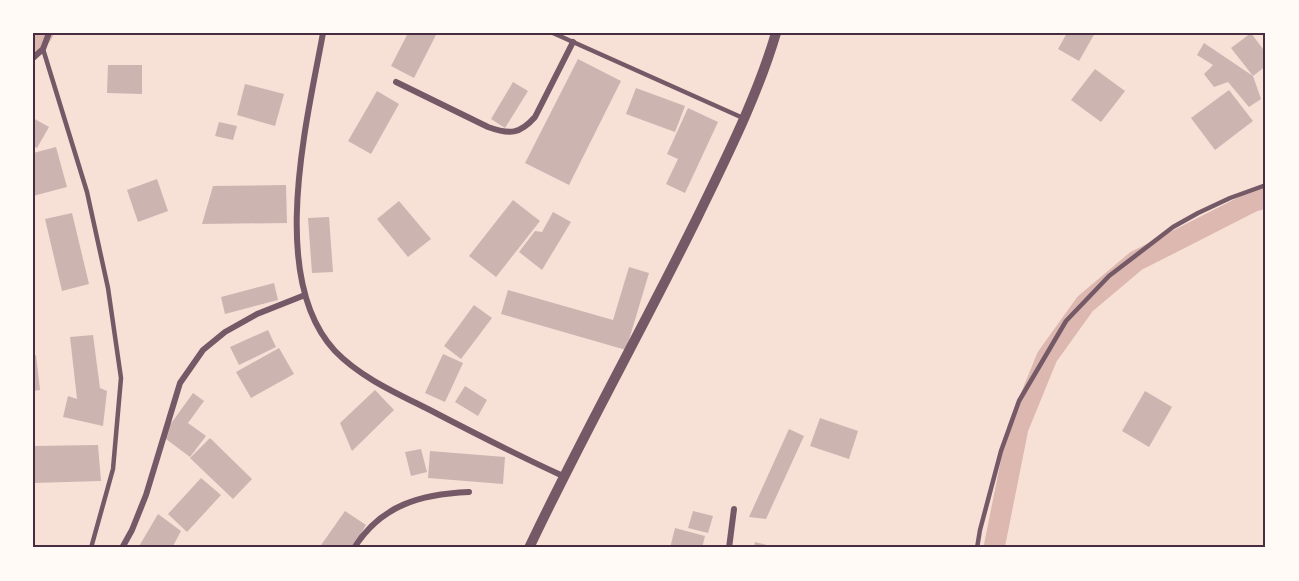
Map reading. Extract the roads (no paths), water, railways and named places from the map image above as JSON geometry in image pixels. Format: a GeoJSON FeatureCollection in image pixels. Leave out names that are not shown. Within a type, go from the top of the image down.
{"type":"FeatureCollection","features":[{"type":"Feature","properties":{"kind":"street"},"geometry":{"type":"LineString","coordinates":[[33,58],[43,48],[49,33]]}},
{"type":"Feature","properties":{"kind":"street"},"geometry":{"type":"LineString","coordinates":[[323,33],[301,154],[296,200],[305,295],[318,326],[335,351],[363,374],[464,428],[563,476]]}},
{"type":"Feature","properties":{"kind":"street"},"geometry":{"type":"LineString","coordinates":[[529,548],[563,476],[678,256],[746,119],[776,33]]}},
{"type":"Feature","properties":{"kind":"street"},"geometry":{"type":"LineString","coordinates":[[396,82],[488,128],[501,132],[519,131],[535,117],[573,42]]}},
{"type":"Feature","properties":{"kind":"street"},"geometry":{"type":"LineString","coordinates":[[122,548],[146,495],[180,383],[203,350],[225,332],[249,318],[305,295]]}},
{"type":"Feature","properties":{"kind":"street"},"geometry":{"type":"LineString","coordinates":[[354,548],[376,520],[397,507],[416,499],[443,493],[469,492]]}},
{"type":"Feature","properties":{"kind":"street"},"geometry":{"type":"LineString","coordinates":[[729,548],[734,509]]}},
{"type":"Feature","properties":{"kind":"lane"},"geometry":{"type":"LineString","coordinates":[[553,33],[746,119]]}},
{"type":"Feature","properties":{"kind":"lane"},"geometry":{"type":"LineString","coordinates":[[43,48],[87,192],[108,288],[121,378],[113,469],[91,548]]}},
{"type":"Feature","properties":{"kind":"lane"},"geometry":{"type":"LineString","coordinates":[[977,548],[1000,452],[1019,401],[1066,321],[1109,276],[1173,227],[1230,198],[1266,185]]}},
{"type":"Feature","properties":{"kind":"waterway"},"geometry":{"type":"LineString","coordinates":[[33,46],[43,33]]}},
{"type":"Feature","properties":{"kind":"waterway"},"geometry":{"type":"LineString","coordinates":[[994,548],[1018,428],[1047,357],[1085,304],[1136,261],[1254,201],[1266,198]]}}]}
